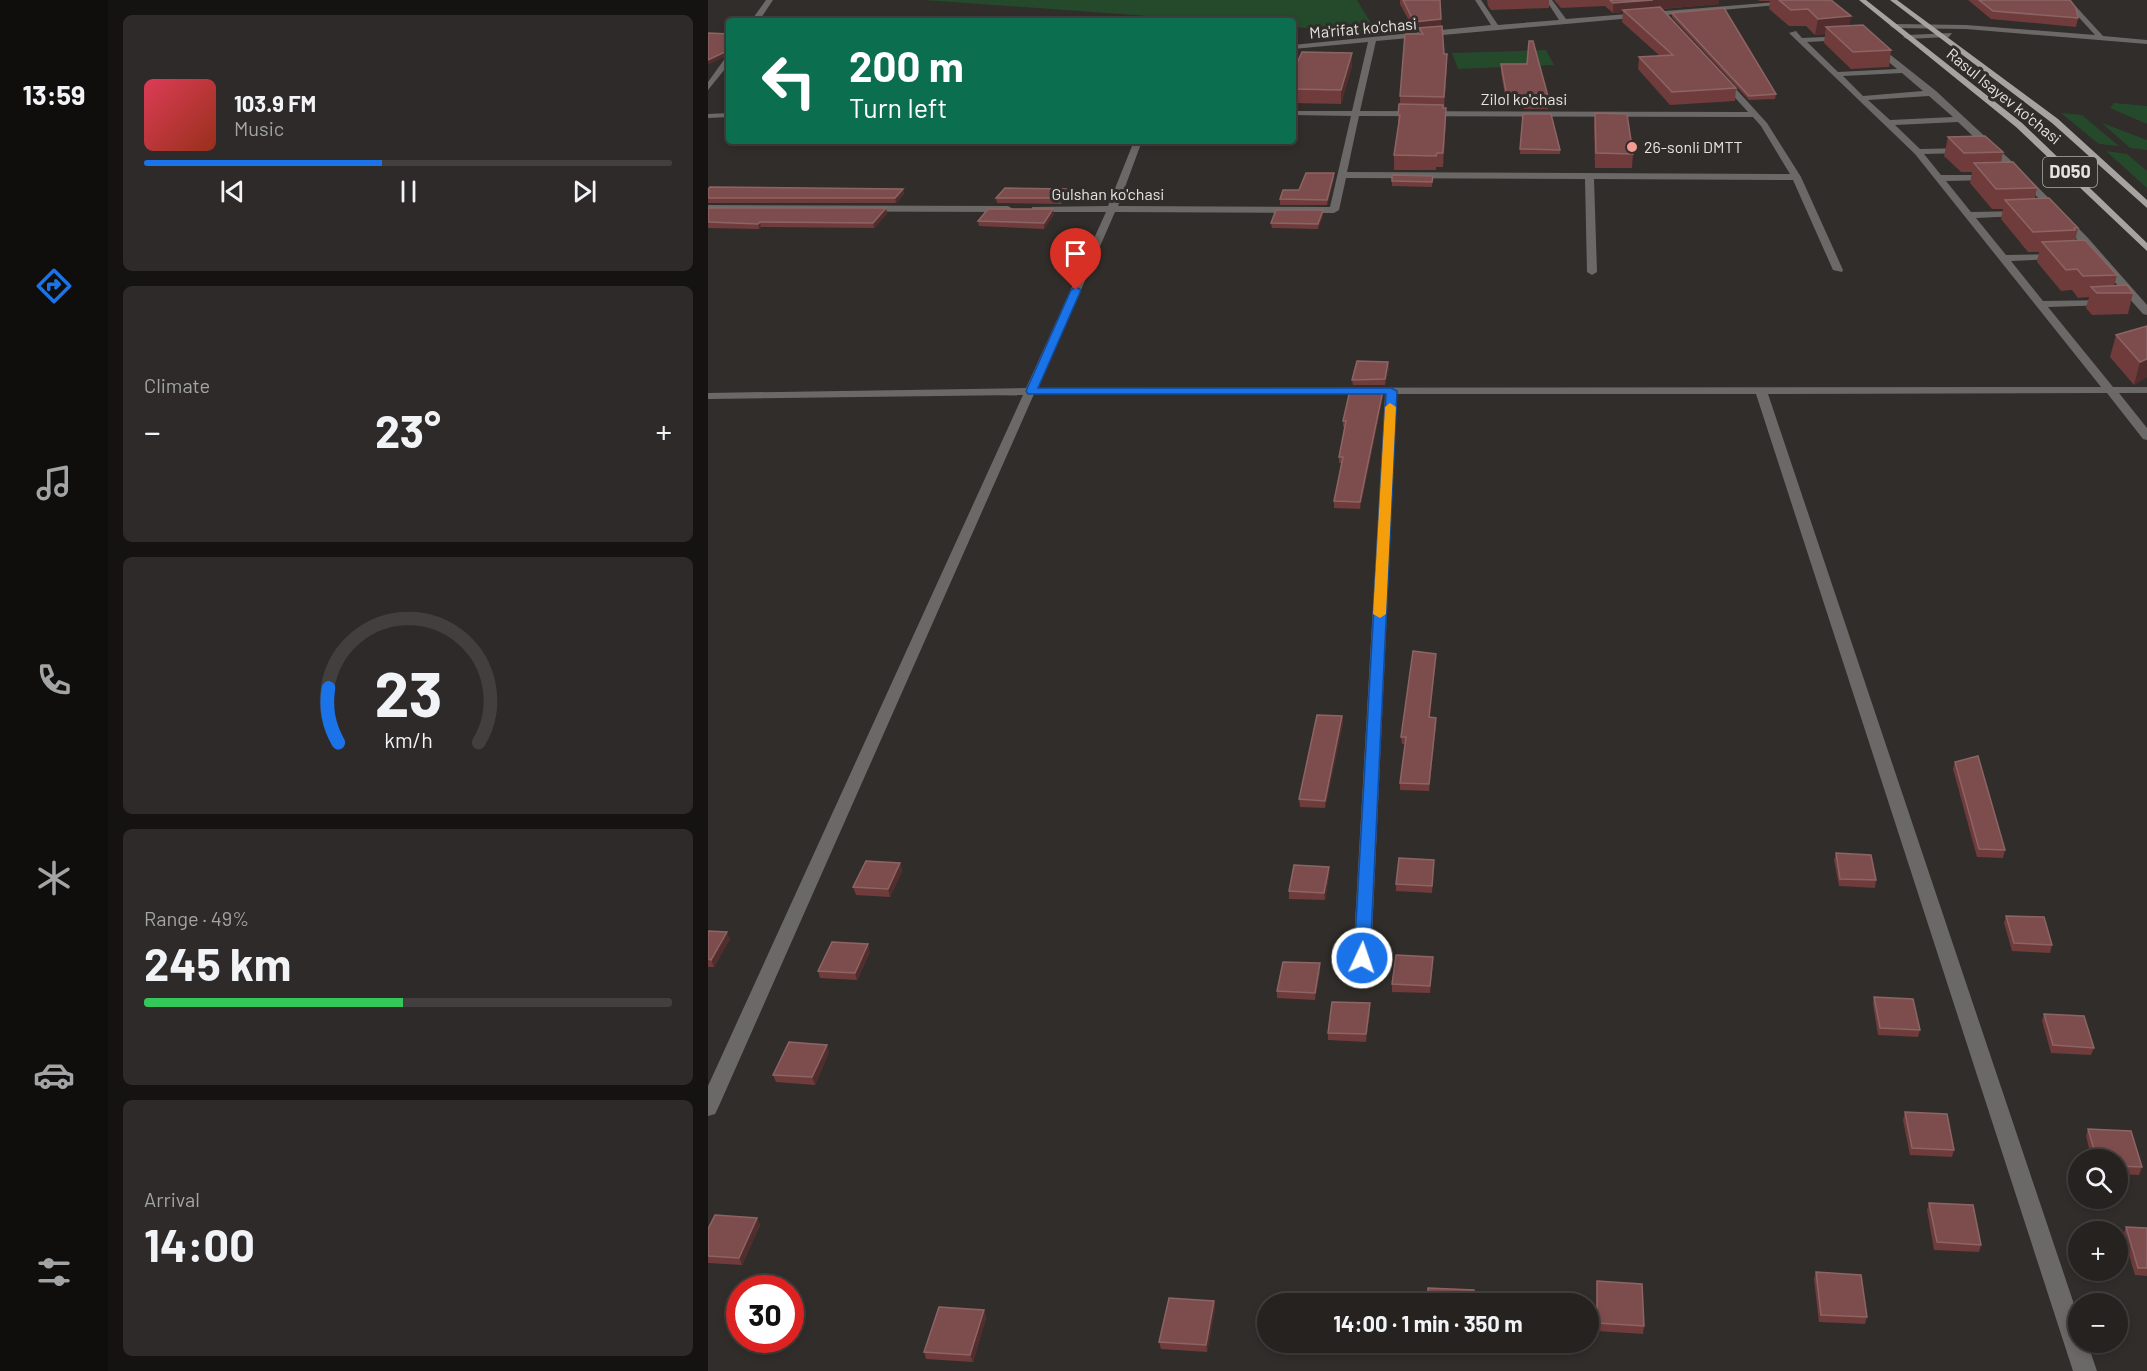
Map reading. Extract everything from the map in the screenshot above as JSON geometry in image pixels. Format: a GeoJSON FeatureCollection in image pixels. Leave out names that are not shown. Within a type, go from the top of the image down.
{"type":"FeatureCollection","features":[{"type":"Feature","properties":{"kind":"main road","name":"Rasul Isayev ko'chasi"},"geometry":{"type":"LineString","coordinates":[[1862,0],[2019,125],[2147,248]]}},
{"type":"Feature","properties":{"kind":"main road","name":"Rasul Isayev ko'chasi"},"geometry":{"type":"LineString","coordinates":[[1893,0],[2055,121],[2147,205]]}},
{"type":"Feature","properties":{"kind":"street"},"geometry":{"type":"LineString","coordinates":[[757,18],[770,0]]}},
{"type":"Feature","properties":{"kind":"street"},"geometry":{"type":"LineString","coordinates":[[1478,0],[1496,27]]}},
{"type":"Feature","properties":{"kind":"street"},"geometry":{"type":"LineString","coordinates":[[1549,0],[1564,22]]}},
{"type":"Feature","properties":{"kind":"street"},"geometry":{"type":"LineString","coordinates":[[1724,0],[1733,8]]}},
{"type":"Feature","properties":{"kind":"street"},"geometry":{"type":"LineString","coordinates":[[2066,0],[2105,41]]}},
{"type":"Feature","properties":{"kind":"street"},"geometry":{"type":"LineString","coordinates":[[1818,1],[1828,4]]}},
{"type":"Feature","properties":{"kind":"street","name":"Ma'rifat ko'chasi"},"geometry":{"type":"LineString","coordinates":[[1296,47],[1496,27],[1818,1]]}},
{"type":"Feature","properties":{"kind":"street"},"geometry":{"type":"LineString","coordinates":[[1662,14],[1669,22]]}},
{"type":"Feature","properties":{"kind":"street"},"geometry":{"type":"LineString","coordinates":[[1894,26],[1925,25],[2105,41],[2147,50]]}},
{"type":"Feature","properties":{"kind":"street"},"geometry":{"type":"LineString","coordinates":[[1907,37],[1940,35],[2147,42]]}},
{"type":"Feature","properties":{"kind":"street"},"geometry":{"type":"LineString","coordinates":[[1852,37],[1797,36],[1918,152],[2147,436]]}},
{"type":"Feature","properties":{"kind":"street","name":"Gulshan ko'chasi"},"geometry":{"type":"LineString","coordinates":[[1029,209],[1334,210],[1372,41]]}},
{"type":"Feature","properties":{"kind":"street"},"geometry":{"type":"LineString","coordinates":[[1871,44],[1933,93],[1995,149],[2059,212],[2098,255],[2127,301],[2147,312]]}},
{"type":"Feature","properties":{"kind":"street"},"geometry":{"type":"LineString","coordinates":[[709,86],[726,63]]}},
{"type":"Feature","properties":{"kind":"street"},"geometry":{"type":"LineString","coordinates":[[1838,74],[1904,71]]}},
{"type":"Feature","properties":{"kind":"street"},"geometry":{"type":"LineString","coordinates":[[1716,73],[1764,125],[1796,177],[1838,270]]}},
{"type":"Feature","properties":{"kind":"street"},"geometry":{"type":"LineString","coordinates":[[1863,98],[1933,93]]}},
{"type":"Feature","properties":{"kind":"street","name":"Zilol ko'chasi"},"geometry":{"type":"LineString","coordinates":[[1296,113],[1755,115]]}},
{"type":"Feature","properties":{"kind":"street"},"geometry":{"type":"LineString","coordinates":[[708,116],[726,116]]}},
{"type":"Feature","properties":{"kind":"street"},"geometry":{"type":"LineString","coordinates":[[1889,123],[1962,119]]}},
{"type":"Feature","properties":{"kind":"street"},"geometry":{"type":"LineString","coordinates":[[708,1108],[1112,210],[1137,144]]}},
{"type":"Feature","properties":{"kind":"street"},"geometry":{"type":"LineString","coordinates":[[1984,149],[1995,149]]}},
{"type":"Feature","properties":{"kind":"street"},"geometry":{"type":"LineString","coordinates":[[1918,152],[1973,150]]}},
{"type":"Feature","properties":{"kind":"street"},"geometry":{"type":"LineString","coordinates":[[1342,175],[1796,177]]}},
{"type":"Feature","properties":{"kind":"street"},"geometry":{"type":"LineString","coordinates":[[1589,176],[1592,272]]}},
{"type":"Feature","properties":{"kind":"street"},"geometry":{"type":"LineString","coordinates":[[1939,178],[1998,176]]}},
{"type":"Feature","properties":{"kind":"street"},"geometry":{"type":"LineString","coordinates":[[2010,176],[2022,176]]}},
{"type":"Feature","properties":{"kind":"street"},"geometry":{"type":"LineString","coordinates":[[708,208],[1017,209]]}},
{"type":"Feature","properties":{"kind":"street"},"geometry":{"type":"LineString","coordinates":[[1969,215],[2036,212]]}},
{"type":"Feature","properties":{"kind":"street"},"geometry":{"type":"LineString","coordinates":[[2048,212],[2059,212]]}},
{"type":"Feature","properties":{"kind":"street"},"geometry":{"type":"LineString","coordinates":[[2086,256],[2098,255]]}},
{"type":"Feature","properties":{"kind":"street"},"geometry":{"type":"LineString","coordinates":[[2004,258],[2063,256]]}},
{"type":"Feature","properties":{"kind":"street"},"geometry":{"type":"LineString","coordinates":[[2041,304],[2127,301]]}},
{"type":"Feature","properties":{"kind":"street"},"geometry":{"type":"LineString","coordinates":[[708,396],[1031,391],[2147,390]]}},
{"type":"Feature","properties":{"kind":"street"},"geometry":{"type":"LineString","coordinates":[[1362,958],[1391,391]]}},
{"type":"Feature","properties":{"kind":"street"},"geometry":{"type":"LineString","coordinates":[[1761,391],[2085,1371]]}},
{"type":"Feature","properties":{"kind":"green space"},"geometry":{"type":"Polygon","coordinates":[[[924,0],[1357,0],[1377,33],[1296,27],[1296,18],[1175,18],[924,0]]]}},
{"type":"Feature","properties":{"kind":"green space"},"geometry":{"type":"Polygon","coordinates":[[[1546,50],[1554,65],[1458,69],[1452,53],[1546,50]]]}},
{"type":"Feature","properties":{"kind":"green space"},"geometry":{"type":"Polygon","coordinates":[[[2114,103],[2147,106],[2147,124],[2110,108],[2114,103]]]}},
{"type":"Feature","properties":{"kind":"green space"},"geometry":{"type":"Polygon","coordinates":[[[2061,113],[2082,115],[2119,146],[2099,144],[2061,113]]]}},
{"type":"Feature","properties":{"kind":"green space"},"geometry":{"type":"Polygon","coordinates":[[[2102,123],[2147,140],[2147,150],[2130,148],[2102,123]]]}},
{"type":"Feature","properties":{"kind":"green space"},"geometry":{"type":"Polygon","coordinates":[[[2106,151],[2127,154],[2147,171],[2147,188],[2106,151]]]}},
{"type":"Feature","properties":{"kind":"building"},"geometry":{"type":"Polygon","coordinates":[[[1403,0],[1440,0],[1441,19],[1414,22],[1403,0]]]}},
{"type":"Feature","properties":{"kind":"building"},"geometry":{"type":"Polygon","coordinates":[[[1610,0],[1653,0],[1613,3],[1610,0]]]}},
{"type":"Feature","properties":{"kind":"building"},"geometry":{"type":"Polygon","coordinates":[[[1779,0],[1831,0],[1851,16],[1818,19],[1808,9],[1791,10],[1779,0]]]}},
{"type":"Feature","properties":{"kind":"building"},"geometry":{"type":"Polygon","coordinates":[[[1979,0],[2070,0],[2076,8],[2078,18],[1993,11],[1979,0]]]}},
{"type":"Feature","properties":{"kind":"building"},"geometry":{"type":"Polygon","coordinates":[[[1660,7],[1736,88],[1672,92],[1639,57],[1673,55],[1623,10],[1660,7]]]}},
{"type":"Feature","properties":{"kind":"building"},"geometry":{"type":"Polygon","coordinates":[[[1724,8],[1776,94],[1749,96],[1672,13],[1724,8]]]}},
{"type":"Feature","properties":{"kind":"building"},"geometry":{"type":"Polygon","coordinates":[[[1863,25],[1891,50],[1853,52],[1826,27],[1863,25]]]}},
{"type":"Feature","properties":{"kind":"building"},"geometry":{"type":"Polygon","coordinates":[[[1442,26],[1444,54],[1447,54],[1444,97],[1400,96],[1405,34],[1423,34],[1419,28],[1442,26]]]}},
{"type":"Feature","properties":{"kind":"building"},"geometry":{"type":"Polygon","coordinates":[[[708,33],[726,34],[726,51],[708,60],[708,33]]]}},
{"type":"Feature","properties":{"kind":"building"},"geometry":{"type":"Polygon","coordinates":[[[1529,41],[1533,41],[1549,100],[1507,97],[1501,64],[1527,64],[1529,41]]]}},
{"type":"Feature","properties":{"kind":"building"},"geometry":{"type":"Polygon","coordinates":[[[1302,52],[1352,53],[1341,90],[1296,89],[1296,65],[1302,52]]]}},
{"type":"Feature","properties":{"kind":"building"},"geometry":{"type":"Polygon","coordinates":[[[1399,104],[1443,105],[1443,108],[1446,108],[1443,153],[1437,153],[1436,156],[1394,155],[1400,115],[1398,115],[1399,104]]]}},
{"type":"Feature","properties":{"kind":"building"},"geometry":{"type":"Polygon","coordinates":[[[1595,113],[1627,114],[1633,154],[1596,153],[1595,113]]]}},
{"type":"Feature","properties":{"kind":"building"},"geometry":{"type":"Polygon","coordinates":[[[1523,114],[1551,114],[1560,150],[1520,149],[1523,114]]]}},
{"type":"Feature","properties":{"kind":"building"},"geometry":{"type":"Polygon","coordinates":[[[1985,136],[2003,152],[1964,153],[1948,137],[1985,136]]]}},
{"type":"Feature","properties":{"kind":"building"},"geometry":{"type":"Polygon","coordinates":[[[2013,162],[2037,188],[1996,189],[1974,163],[2013,162]]]}},
{"type":"Feature","properties":{"kind":"building"},"geometry":{"type":"Polygon","coordinates":[[[1306,173],[1334,173],[1327,200],[1280,199],[1283,190],[1299,190],[1306,173]]]}},
{"type":"Feature","properties":{"kind":"building"},"geometry":{"type":"Polygon","coordinates":[[[1392,175],[1433,176],[1432,182],[1392,181],[1392,175]]]}},
{"type":"Feature","properties":{"kind":"building"},"geometry":{"type":"Polygon","coordinates":[[[710,187],[903,189],[895,198],[708,198],[710,187]]]}},
{"type":"Feature","properties":{"kind":"building"},"geometry":{"type":"Polygon","coordinates":[[[1005,188],[1066,189],[1060,198],[996,198],[1005,188]]]}},
{"type":"Feature","properties":{"kind":"building"},"geometry":{"type":"Polygon","coordinates":[[[2049,198],[2078,228],[2033,232],[2005,200],[2049,198]]]}},
{"type":"Feature","properties":{"kind":"building"},"geometry":{"type":"Polygon","coordinates":[[[708,208],[886,208],[873,223],[760,222],[758,224],[708,222],[708,208]]]}},
{"type":"Feature","properties":{"kind":"building"},"geometry":{"type":"Polygon","coordinates":[[[988,209],[1053,209],[1044,223],[978,221],[988,209]]]}},
{"type":"Feature","properties":{"kind":"building"},"geometry":{"type":"Polygon","coordinates":[[[1276,210],[1323,210],[1318,224],[1271,223],[1276,210]]]}},
{"type":"Feature","properties":{"kind":"building"},"geometry":{"type":"Polygon","coordinates":[[[2085,240],[2117,275],[2083,276],[2077,269],[2066,270],[2042,242],[2085,240]]]}},
{"type":"Feature","properties":{"kind":"building"},"geometry":{"type":"Polygon","coordinates":[[[2127,285],[2133,293],[2097,293],[2091,287],[2127,285]]]}},
{"type":"Feature","properties":{"kind":"building"},"geometry":{"type":"Polygon","coordinates":[[[2147,326],[2147,359],[2140,362],[2116,335],[2147,326]]]}},
{"type":"Feature","properties":{"kind":"building"},"geometry":{"type":"Polygon","coordinates":[[[1357,361],[1388,362],[1385,379],[1352,380],[1357,361]]]}},
{"type":"Feature","properties":{"kind":"building"},"geometry":{"type":"Polygon","coordinates":[[[1350,390],[1383,390],[1360,502],[1334,501],[1343,457],[1339,457],[1346,421],[1343,421],[1350,390]]]}},
{"type":"Feature","properties":{"kind":"building"},"geometry":{"type":"Polygon","coordinates":[[[1413,651],[1436,654],[1429,717],[1436,718],[1429,784],[1400,783],[1406,737],[1401,737],[1413,651]]]}},
{"type":"Feature","properties":{"kind":"building"},"geometry":{"type":"Polygon","coordinates":[[[1317,715],[1342,716],[1325,801],[1299,799],[1317,715]]]}},
{"type":"Feature","properties":{"kind":"building"},"geometry":{"type":"Polygon","coordinates":[[[1978,756],[2005,850],[1979,849],[1955,762],[1978,756]]]}},
{"type":"Feature","properties":{"kind":"building"},"geometry":{"type":"Polygon","coordinates":[[[1836,853],[1871,855],[1876,880],[1840,879],[1836,853]]]}},
{"type":"Feature","properties":{"kind":"building"},"geometry":{"type":"Polygon","coordinates":[[[1399,858],[1434,860],[1432,886],[1396,884],[1399,858]]]}},
{"type":"Feature","properties":{"kind":"building"},"geometry":{"type":"Polygon","coordinates":[[[866,861],[900,863],[888,889],[853,887],[866,861]]]}},
{"type":"Feature","properties":{"kind":"building"},"geometry":{"type":"Polygon","coordinates":[[[1294,865],[1329,867],[1324,893],[1289,891],[1294,865]]]}},
{"type":"Feature","properties":{"kind":"building"},"geometry":{"type":"Polygon","coordinates":[[[2006,916],[2044,917],[2052,945],[2014,943],[2006,916]]]}},
{"type":"Feature","properties":{"kind":"building"},"geometry":{"type":"Polygon","coordinates":[[[708,931],[727,932],[711,960],[708,959],[708,931]]]}},
{"type":"Feature","properties":{"kind":"building"},"geometry":{"type":"Polygon","coordinates":[[[832,942],[868,944],[855,973],[818,971],[832,942]]]}},
{"type":"Feature","properties":{"kind":"building"},"geometry":{"type":"Polygon","coordinates":[[[1396,955],[1433,957],[1430,986],[1392,984],[1396,955]]]}},
{"type":"Feature","properties":{"kind":"building"},"geometry":{"type":"Polygon","coordinates":[[[1283,962],[1320,963],[1315,993],[1277,991],[1283,962]]]}},
{"type":"Feature","properties":{"kind":"building"},"geometry":{"type":"Polygon","coordinates":[[[1874,997],[1913,999],[1920,1030],[1880,1028],[1874,997]]]}},
{"type":"Feature","properties":{"kind":"building"},"geometry":{"type":"Polygon","coordinates":[[[1332,1002],[1370,1003],[1366,1034],[1328,1033],[1332,1002]]]}},
{"type":"Feature","properties":{"kind":"building"},"geometry":{"type":"Polygon","coordinates":[[[2044,1014],[2084,1016],[2094,1048],[2053,1045],[2044,1014]]]}},
{"type":"Feature","properties":{"kind":"building"},"geometry":{"type":"Polygon","coordinates":[[[789,1042],[827,1045],[812,1077],[773,1075],[789,1042]]]}},
{"type":"Feature","properties":{"kind":"building"},"geometry":{"type":"Polygon","coordinates":[[[1905,1112],[1947,1114],[1954,1150],[1912,1148],[1905,1112]]]}},
{"type":"Feature","properties":{"kind":"building"},"geometry":{"type":"Polygon","coordinates":[[[2088,1129],[2131,1131],[2142,1167],[2128,1166],[2128,1149],[2094,1149],[2088,1129]]]}},
{"type":"Feature","properties":{"kind":"building"},"geometry":{"type":"Polygon","coordinates":[[[1929,1203],[1973,1205],[1981,1245],[1937,1242],[1929,1203]]]}},
{"type":"Feature","properties":{"kind":"building"},"geometry":{"type":"Polygon","coordinates":[[[715,1215],[757,1218],[739,1258],[708,1256],[708,1229],[715,1215]]]}},
{"type":"Feature","properties":{"kind":"building"},"geometry":{"type":"Polygon","coordinates":[[[2128,1227],[2147,1228],[2147,1268],[2138,1268],[2128,1227]]]}},
{"type":"Feature","properties":{"kind":"building"},"geometry":{"type":"Polygon","coordinates":[[[1816,1272],[1861,1275],[1867,1317],[1821,1315],[1816,1272]]]}},
{"type":"Feature","properties":{"kind":"building"},"geometry":{"type":"Polygon","coordinates":[[[1597,1281],[1642,1284],[1644,1326],[1599,1323],[1599,1293],[1597,1293],[1597,1281]]]}},
{"type":"Feature","properties":{"kind":"building"},"geometry":{"type":"Polygon","coordinates":[[[1428,1288],[1474,1290],[1474,1293],[1428,1293],[1428,1288]]]}},
{"type":"Feature","properties":{"kind":"building"},"geometry":{"type":"Polygon","coordinates":[[[1169,1298],[1214,1301],[1206,1345],[1159,1342],[1169,1298]]]}},
{"type":"Feature","properties":{"kind":"building"},"geometry":{"type":"Polygon","coordinates":[[[939,1307],[984,1310],[970,1355],[924,1352],[939,1307]]]}},
{"type":"Feature","properties":{"kind":"slow traffic"},"geometry":{"type":"LineString","coordinates":[[1380,614],[1390,407]]}},
{"type":"Feature","properties":{"kind":"place","name":"26-sonli DMTT"},"geometry":{"type":"Point","coordinates":[1632,147]}},
{"type":"Feature","properties":{"kind":"route"},"geometry":{"type":"LineString","coordinates":[[1076,290],[1031,391],[1391,391],[1362,958]]}}]}
